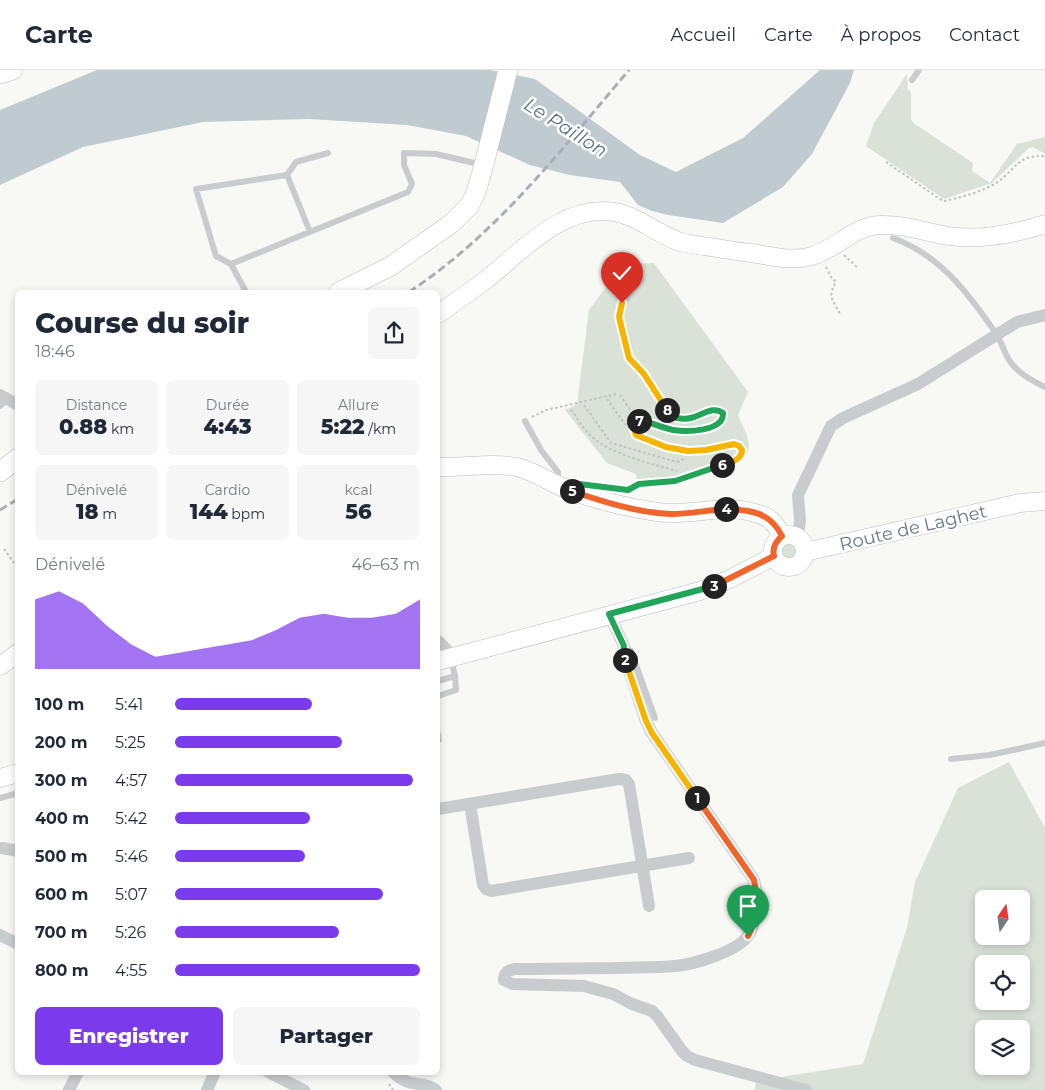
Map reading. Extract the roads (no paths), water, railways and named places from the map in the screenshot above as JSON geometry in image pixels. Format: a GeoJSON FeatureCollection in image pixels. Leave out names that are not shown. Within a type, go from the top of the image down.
{"type":"FeatureCollection","features":[{"type":"Feature","properties":{"kind":"main road"},"geometry":{"type":"LineString","coordinates":[[0,74],[13,70]]}},
{"type":"Feature","properties":{"kind":"main road"},"geometry":{"type":"LineString","coordinates":[[343,290],[391,266],[452,223],[466,210],[475,195],[485,162],[508,70]]}},
{"type":"Feature","properties":{"kind":"main road"},"geometry":{"type":"LineString","coordinates":[[373,290],[376,281],[391,266]]}},
{"type":"Feature","properties":{"kind":"main road"},"geometry":{"type":"LineString","coordinates":[[0,472],[15,460]]}},
{"type":"Feature","properties":{"kind":"street"},"geometry":{"type":"LineString","coordinates":[[440,313],[485,281],[547,230],[567,219],[590,213],[615,212],[627,215],[664,236],[680,242],[790,258],[812,256],[834,246],[856,232],[877,225],[896,225],[949,236],[991,237],[1021,232],[1045,224]]}},
{"type":"Feature","properties":{"kind":"street"},"geometry":{"type":"LineString","coordinates":[[440,467],[515,467],[530,470],[572,491],[623,506],[659,513],[673,514],[742,509],[772,520],[788,536],[802,542],[805,552],[801,562],[792,566],[781,564],[774,556],[775,543],[788,536],[799,528],[800,521],[797,501],[801,486],[831,426],[843,418],[918,384],[1017,322],[1045,314]]}},
{"type":"Feature","properties":{"kind":"street"},"geometry":{"type":"LineString","coordinates":[[1045,488],[1043,492],[1045,500]]}},
{"type":"Feature","properties":{"kind":"street","name":"Route de Laghet"},"geometry":{"type":"LineString","coordinates":[[1020,503],[1045,488]]}},
{"type":"Feature","properties":{"kind":"street","name":"Route de Laghet"},"geometry":{"type":"LineString","coordinates":[[805,552],[1020,503],[1045,500]]}},
{"type":"Feature","properties":{"kind":"street"},"geometry":{"type":"LineString","coordinates":[[440,643],[446,649],[444,659],[717,585],[774,556]]}},
{"type":"Feature","properties":{"kind":"street"},"geometry":{"type":"LineString","coordinates":[[609,614],[624,646],[623,652],[650,720],[652,733],[754,880],[757,897],[751,930],[748,936],[726,951],[689,964],[658,967],[508,970],[504,980],[512,984],[584,986],[613,994],[652,1012],[658,1017],[687,1056],[706,1064],[806,1090]]}},
{"type":"Feature","properties":{"kind":"street"},"geometry":{"type":"LineString","coordinates":[[0,666],[15,655]]}},
{"type":"Feature","properties":{"kind":"street"},"geometry":{"type":"LineString","coordinates":[[0,778],[15,774]]}},
{"type":"Feature","properties":{"kind":"street"},"geometry":{"type":"LineString","coordinates":[[440,809],[619,779],[626,780],[629,784],[650,906]]}},
{"type":"Feature","properties":{"kind":"street"},"geometry":{"type":"LineString","coordinates":[[470,804],[483,885],[486,889],[491,890],[689,858]]}},
{"type":"Feature","properties":{"kind":"street"},"geometry":{"type":"LineString","coordinates":[[2,848],[15,850]]}},
{"type":"Feature","properties":{"kind":"street"},"geometry":{"type":"LineString","coordinates":[[0,935],[15,942]]}},
{"type":"Feature","properties":{"kind":"street"},"geometry":{"type":"LineString","coordinates":[[69,1090],[76,1075]]}},
{"type":"Feature","properties":{"kind":"street"},"geometry":{"type":"LineString","coordinates":[[207,1090],[214,1075]]}},
{"type":"Feature","properties":{"kind":"street"},"geometry":{"type":"LineString","coordinates":[[274,1075],[304,1090]]}},
{"type":"Feature","properties":{"kind":"street"},"geometry":{"type":"LineString","coordinates":[[396,1075],[409,1084],[428,1086],[436,1090]]}},
{"type":"Feature","properties":{"kind":"lane"},"geometry":{"type":"LineString","coordinates":[[912,80],[919,70]]}},
{"type":"Feature","properties":{"kind":"lane"},"geometry":{"type":"LineString","coordinates":[[245,290],[231,264],[216,256],[196,189],[287,175],[296,162],[328,153]]}},
{"type":"Feature","properties":{"kind":"lane"},"geometry":{"type":"LineString","coordinates":[[231,264],[408,192],[412,184],[404,164],[404,153],[436,154],[485,162]]}},
{"type":"Feature","properties":{"kind":"lane"},"geometry":{"type":"LineString","coordinates":[[287,175],[310,232]]}},
{"type":"Feature","properties":{"kind":"lane"},"geometry":{"type":"LineString","coordinates":[[893,238],[918,250],[952,275],[997,334],[1009,361],[1022,374],[1045,388]]}},
{"type":"Feature","properties":{"kind":"lane"},"geometry":{"type":"LineString","coordinates":[[572,491],[574,486],[579,484],[628,490],[639,484],[675,481],[726,464],[739,458],[742,454],[739,446],[734,444],[696,451],[666,447],[636,435],[634,424],[642,420],[672,430],[688,431],[715,426],[723,418],[723,413],[718,410],[712,410],[692,419],[683,420],[671,416],[644,374],[629,358],[619,317],[620,310],[622,303],[642,280]]}},
{"type":"Feature","properties":{"kind":"lane"},"geometry":{"type":"LineString","coordinates":[[525,421],[541,450],[558,472],[558,477],[554,482]]}},
{"type":"Feature","properties":{"kind":"lane"},"geometry":{"type":"LineString","coordinates":[[440,695],[456,690],[455,676],[444,659]]}},
{"type":"Feature","properties":{"kind":"lane"},"geometry":{"type":"LineString","coordinates":[[440,680],[455,676]]}},
{"type":"Feature","properties":{"kind":"lane"},"geometry":{"type":"LineString","coordinates":[[952,759],[990,755],[1045,743]]}},
{"type":"Feature","properties":{"kind":"lane"},"geometry":{"type":"LineString","coordinates":[[0,798],[15,794]]}},
{"type":"Feature","properties":{"kind":"water","name":"Le Paillon"},"geometry":{"type":"Polygon","coordinates":[[[97,70],[490,70],[535,79],[640,155],[676,172],[743,138],[820,70],[854,70],[850,83],[812,154],[783,187],[723,223],[652,211],[638,205],[620,182],[570,175],[530,165],[466,136],[407,125],[309,119],[203,122],[83,147],[0,185],[0,110],[97,70]]]}},
{"type":"Feature","properties":{"kind":"railway"},"geometry":{"type":"LineString","coordinates":[[412,290],[471,244],[499,217],[553,160],[629,70]]}},
{"type":"Feature","properties":{"kind":"railway"},"geometry":{"type":"LineString","coordinates":[[0,510],[15,501]]}}]}
